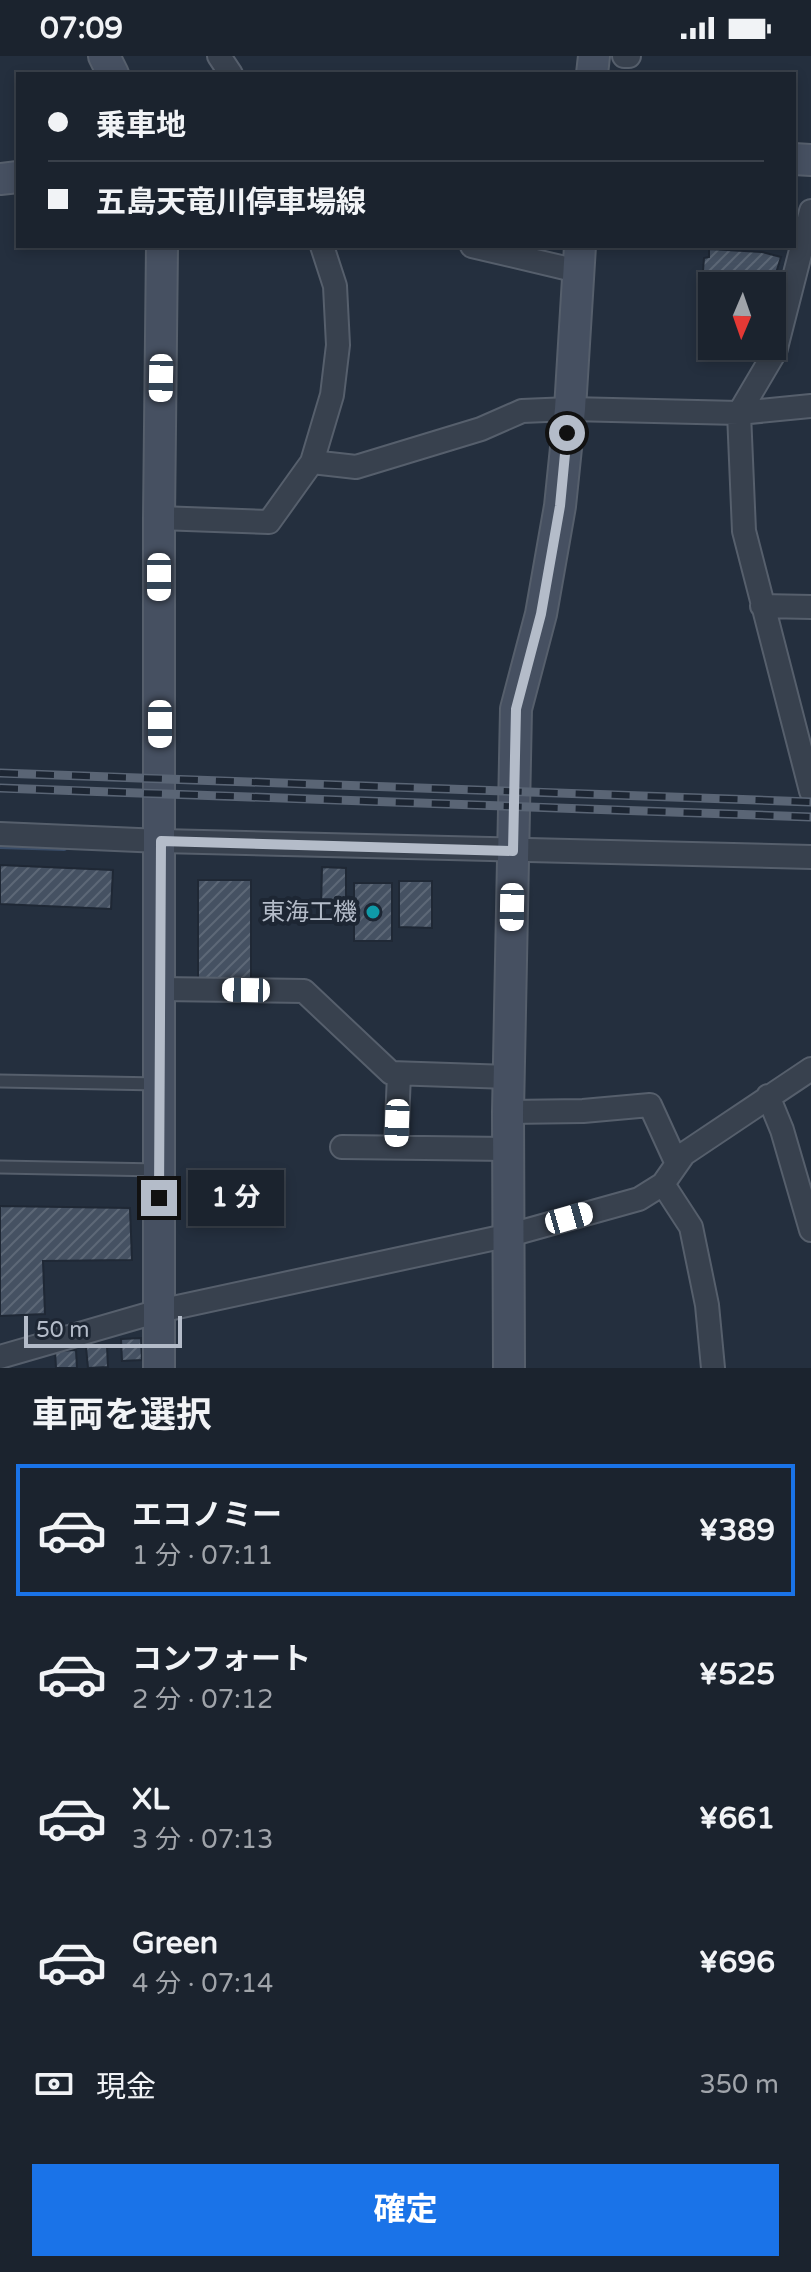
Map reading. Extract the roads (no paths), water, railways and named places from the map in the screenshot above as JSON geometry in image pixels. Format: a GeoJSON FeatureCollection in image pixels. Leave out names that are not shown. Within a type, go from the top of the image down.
{"type":"FeatureCollection","features":[{"type":"Feature","properties":{"kind":"main road"},"geometry":{"type":"LineString","coordinates":[[159,1368],[162,248]]}},
{"type":"Feature","properties":{"kind":"main road"},"geometry":{"type":"LineString","coordinates":[[509,1368],[508,1112],[516,709],[541,614],[557,522],[570,409],[579,259]]}},
{"type":"Feature","properties":{"kind":"street"},"geometry":{"type":"LineString","coordinates":[[811,211],[775,352],[739,413],[744,531],[811,791]]}},
{"type":"Feature","properties":{"kind":"street"},"geometry":{"type":"LineString","coordinates":[[159,518],[269,522],[312,462],[332,395],[338,345],[335,286],[323,248]]}},
{"type":"Feature","properties":{"kind":"street"},"geometry":{"type":"LineString","coordinates":[[488,248],[579,259]]}},
{"type":"Feature","properties":{"kind":"street"},"geometry":{"type":"LineString","coordinates":[[312,462],[356,467],[481,429],[522,411],[570,409],[739,413],[811,406]]}},
{"type":"Feature","properties":{"kind":"street"},"geometry":{"type":"LineString","coordinates":[[762,606],[811,607]]}},
{"type":"Feature","properties":{"kind":"street"},"geometry":{"type":"LineString","coordinates":[[0,834],[513,851],[811,857]]}},
{"type":"Feature","properties":{"kind":"street"},"geometry":{"type":"LineString","coordinates":[[160,989],[304,991],[391,1073],[509,1077]]}},
{"type":"Feature","properties":{"kind":"street"},"geometry":{"type":"LineString","coordinates":[[0,1357],[159,1311],[510,1235],[639,1199],[663,1184],[684,1154],[811,1069]]}},
{"type":"Feature","properties":{"kind":"street"},"geometry":{"type":"LineString","coordinates":[[396,1147],[399,1074]]}},
{"type":"Feature","properties":{"kind":"street"},"geometry":{"type":"LineString","coordinates":[[768,1096],[782,1130],[811,1230]]}},
{"type":"Feature","properties":{"kind":"street"},"geometry":{"type":"LineString","coordinates":[[508,1112],[583,1111],[650,1105],[677,1164]]}},
{"type":"Feature","properties":{"kind":"street"},"geometry":{"type":"LineString","coordinates":[[342,1147],[508,1149]]}},
{"type":"Feature","properties":{"kind":"street"},"geometry":{"type":"LineString","coordinates":[[663,1184],[691,1227],[707,1305],[713,1368]]}},
{"type":"Feature","properties":{"kind":"lane"},"geometry":{"type":"LineString","coordinates":[[0,1081],[160,1084]]}},
{"type":"Feature","properties":{"kind":"lane"},"geometry":{"type":"LineString","coordinates":[[0,1167],[159,1170]]}},
{"type":"Feature","properties":{"kind":"waterway"},"geometry":{"type":"LineString","coordinates":[[0,846],[64,848]]}},
{"type":"Feature","properties":{"kind":"railway"},"geometry":{"type":"LineString","coordinates":[[0,773],[811,802]]}},
{"type":"Feature","properties":{"kind":"railway"},"geometry":{"type":"LineString","coordinates":[[0,788],[811,817]]}},
{"type":"Feature","properties":{"kind":"place","name":"東海工機"},"geometry":{"type":"Point","coordinates":[373,912]}}]}
